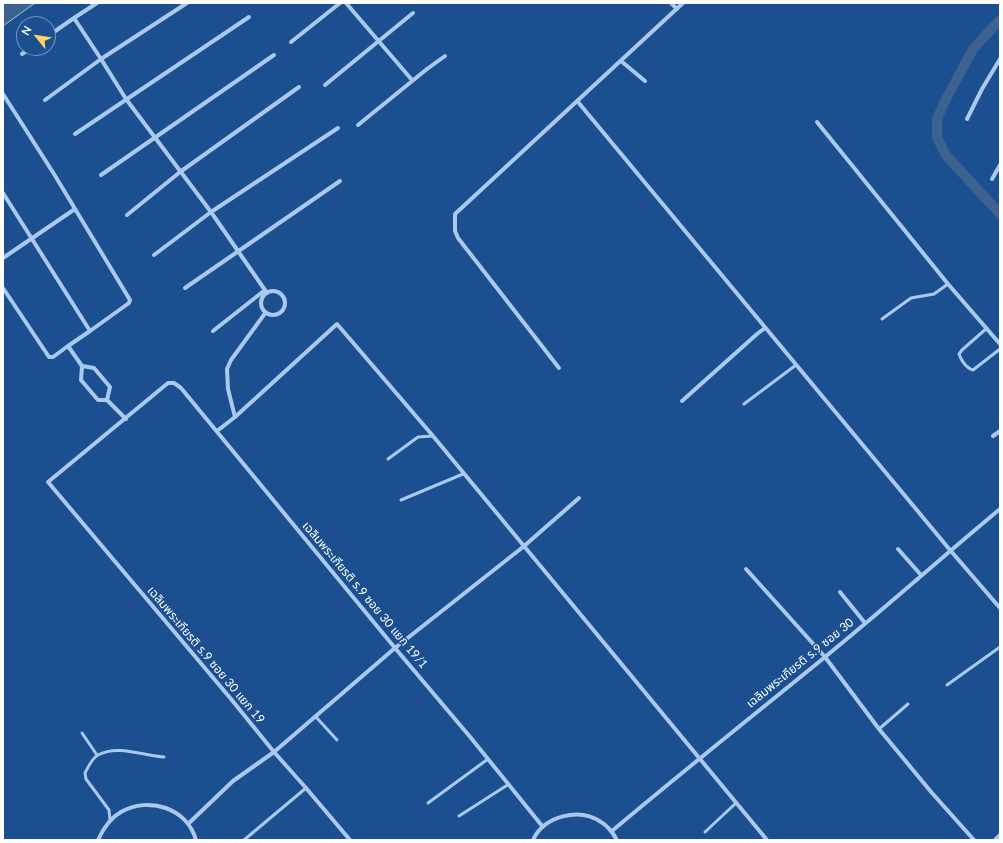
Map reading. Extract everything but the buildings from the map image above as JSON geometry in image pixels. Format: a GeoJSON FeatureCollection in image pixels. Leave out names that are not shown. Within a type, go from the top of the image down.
{"type":"FeatureCollection","features":[{"type":"Feature","properties":{"kind":"street"},"geometry":{"type":"LineString","coordinates":[[56,30],[97,3]]}},
{"type":"Feature","properties":{"kind":"street"},"geometry":{"type":"LineString","coordinates":[[45,100],[102,59],[187,3]]}},
{"type":"Feature","properties":{"kind":"street"},"geometry":{"type":"LineString","coordinates":[[291,42],[340,3]]}},
{"type":"Feature","properties":{"kind":"street"},"geometry":{"type":"LineString","coordinates":[[346,3],[412,80]]}},
{"type":"Feature","properties":{"kind":"street"},"geometry":{"type":"LineString","coordinates":[[671,3],[676,9]]}},
{"type":"Feature","properties":{"kind":"street"},"geometry":{"type":"LineString","coordinates":[[559,368],[458,238],[454,224],[455,214],[578,102],[683,3]]}},
{"type":"Feature","properties":{"kind":"street"},"geometry":{"type":"LineString","coordinates":[[325,85],[413,13]]}},
{"type":"Feature","properties":{"kind":"street"},"geometry":{"type":"LineString","coordinates":[[75,134],[249,17]]}},
{"type":"Feature","properties":{"kind":"street"},"geometry":{"type":"LineString","coordinates":[[74,18],[102,59],[126,99],[211,212],[266,292]]}},
{"type":"Feature","properties":{"kind":"street"},"geometry":{"type":"LineString","coordinates":[[101,175],[274,55]]}},
{"type":"Feature","properties":{"kind":"street"},"geometry":{"type":"LineString","coordinates":[[358,125],[412,80],[445,56]]}},
{"type":"Feature","properties":{"kind":"street"},"geometry":{"type":"LineString","coordinates":[[967,119],[982,89],[1000,59]]}},
{"type":"Feature","properties":{"kind":"street"},"geometry":{"type":"LineString","coordinates":[[621,61],[645,81]]}},
{"type":"Feature","properties":{"kind":"street"},"geometry":{"type":"LineString","coordinates":[[127,215],[180,172],[299,87]]}},
{"type":"Feature","properties":{"kind":"street"},"geometry":{"type":"LineString","coordinates":[[3,94],[128,294],[130,300],[129,304],[53,357],[49,357],[3,288]]}},
{"type":"Feature","properties":{"kind":"street"},"geometry":{"type":"LineString","coordinates":[[578,102],[950,550],[1000,608]]}},
{"type":"Feature","properties":{"kind":"street"},"geometry":{"type":"LineString","coordinates":[[816,122],[904,227],[948,284],[1000,344]]}},
{"type":"Feature","properties":{"kind":"street"},"geometry":{"type":"LineString","coordinates":[[154,256],[211,212],[338,128]]}},
{"type":"Feature","properties":{"kind":"street"},"geometry":{"type":"LineString","coordinates":[[992,179],[1000,165]]}},
{"type":"Feature","properties":{"kind":"street"},"geometry":{"type":"LineString","coordinates":[[185,288],[340,181]]}},
{"type":"Feature","properties":{"kind":"street"},"geometry":{"type":"LineString","coordinates":[[3,194],[90,331]]}},
{"type":"Feature","properties":{"kind":"street"},"geometry":{"type":"LineString","coordinates":[[3,258],[75,209]]}},
{"type":"Feature","properties":{"kind":"street"},"geometry":{"type":"LineString","coordinates":[[213,331],[266,292],[274,291],[281,294],[284,298],[284,305],[280,312],[277,314],[269,314],[266,312],[261,302],[266,292]]}},
{"type":"Feature","properties":{"kind":"street"},"geometry":{"type":"LineString","coordinates":[[235,417],[228,389],[227,369],[231,360],[266,312]]}},
{"type":"Feature","properties":{"kind":"street"},"geometry":{"type":"LineString","coordinates":[[218,431],[337,324],[433,436],[523,547],[700,757],[767,840]]}},
{"type":"Feature","properties":{"kind":"street"},"geometry":{"type":"LineString","coordinates":[[682,401],[765,328]]}},
{"type":"Feature","properties":{"kind":"street"},"geometry":{"type":"LineString","coordinates":[[68,346],[82,366],[81,380],[98,400],[107,400],[126,419]]}},
{"type":"Feature","properties":{"kind":"street"},"geometry":{"type":"LineString","coordinates":[[82,366],[94,368],[110,387],[107,400]]}},
{"type":"Feature","properties":{"kind":"street","name":"เฉลิมพระเกียรติ ร.9 ซอย 30 แยก 19/1"},"geometry":{"type":"LineString","coordinates":[[126,419],[168,383],[174,383],[182,388],[543,827]]}},
{"type":"Feature","properties":{"kind":"street","name":"เฉลิมพระเกียรติ ร.9 ซอย 30 แยก 19"},"geometry":{"type":"LineString","coordinates":[[126,419],[48,482],[274,752],[350,840]]}},
{"type":"Feature","properties":{"kind":"street"},"geometry":{"type":"LineString","coordinates":[[993,436],[1000,431]]}},
{"type":"Feature","properties":{"kind":"street"},"geometry":{"type":"LineString","coordinates":[[188,824],[233,781],[274,752],[395,648],[523,547],[579,498]]}},
{"type":"Feature","properties":{"kind":"street","name":"เฉลิมพระเกียรติ ร.9 ซอย 30"},"geometry":{"type":"LineString","coordinates":[[612,831],[700,757],[825,657],[1000,509]]}},
{"type":"Feature","properties":{"kind":"street"},"geometry":{"type":"LineString","coordinates":[[898,548],[921,575]]}},
{"type":"Feature","properties":{"kind":"street"},"geometry":{"type":"LineString","coordinates":[[746,569],[825,657],[879,729],[932,793],[974,840]]}},
{"type":"Feature","properties":{"kind":"street"},"geometry":{"type":"LineString","coordinates":[[840,592],[865,623]]}},
{"type":"Feature","properties":{"kind":"street"},"geometry":{"type":"LineString","coordinates":[[98,840],[110,820],[120,812],[144,804],[156,805],[179,815],[195,834],[196,840]]}},
{"type":"Feature","properties":{"kind":"street"},"geometry":{"type":"LineString","coordinates":[[533,840],[543,827],[556,818],[578,815],[600,821],[612,831],[617,840]]}},
{"type":"Feature","properties":{"kind":"street"},"geometry":{"type":"LineString","coordinates":[[995,840],[1000,835]]}},
{"type":"Feature","properties":{"kind":"lane"},"geometry":{"type":"LineString","coordinates":[[882,319],[911,298],[934,294],[948,284]]}},
{"type":"Feature","properties":{"kind":"lane"},"geometry":{"type":"LineString","coordinates":[[987,328],[962,350],[959,354],[960,359],[969,369],[973,370],[1000,350]]}},
{"type":"Feature","properties":{"kind":"lane"},"geometry":{"type":"LineString","coordinates":[[744,404],[796,365]]}},
{"type":"Feature","properties":{"kind":"lane"},"geometry":{"type":"LineString","coordinates":[[388,459],[418,437],[433,436]]}},
{"type":"Feature","properties":{"kind":"lane"},"geometry":{"type":"LineString","coordinates":[[400,500],[463,474]]}},
{"type":"Feature","properties":{"kind":"lane"},"geometry":{"type":"LineString","coordinates":[[947,685],[1000,647]]}},
{"type":"Feature","properties":{"kind":"lane"},"geometry":{"type":"LineString","coordinates":[[879,729],[908,704]]}},
{"type":"Feature","properties":{"kind":"lane"},"geometry":{"type":"LineString","coordinates":[[316,716],[337,740]]}},
{"type":"Feature","properties":{"kind":"lane"},"geometry":{"type":"LineString","coordinates":[[82,733],[97,756]]}},
{"type":"Feature","properties":{"kind":"lane"},"geometry":{"type":"LineString","coordinates":[[110,820],[109,810],[86,778],[85,773],[97,756],[111,751],[140,752],[164,757]]}},
{"type":"Feature","properties":{"kind":"lane"},"geometry":{"type":"LineString","coordinates":[[428,803],[488,759]]}},
{"type":"Feature","properties":{"kind":"lane"},"geometry":{"type":"LineString","coordinates":[[459,816],[509,784]]}},
{"type":"Feature","properties":{"kind":"lane"},"geometry":{"type":"LineString","coordinates":[[244,840],[306,788]]}},
{"type":"Feature","properties":{"kind":"lane"},"geometry":{"type":"LineString","coordinates":[[705,832],[736,803]]}},
{"type":"Feature","properties":{"kind":"water"},"geometry":{"type":"Polygon","coordinates":[[[3,3],[35,3],[16,16],[3,26],[3,3]]]}},
{"type":"Feature","properties":{"kind":"waterway"},"geometry":{"type":"LineString","coordinates":[[1000,20],[973,49],[937,119],[937,137],[945,154],[1000,214]]}}]}
